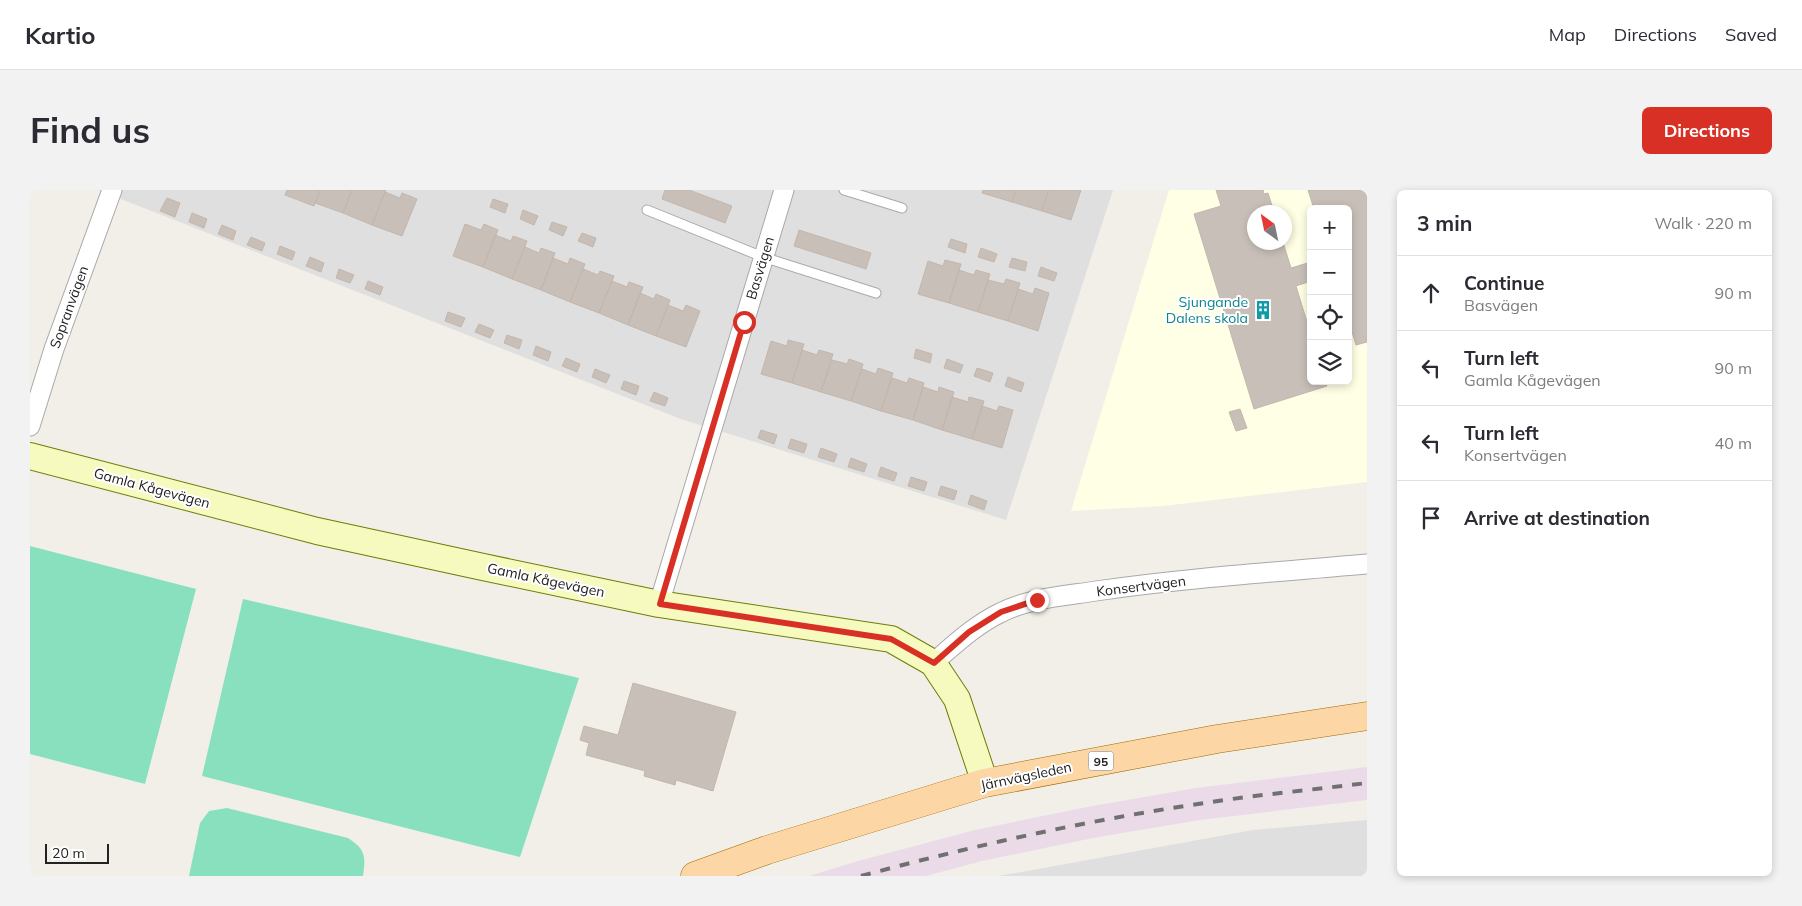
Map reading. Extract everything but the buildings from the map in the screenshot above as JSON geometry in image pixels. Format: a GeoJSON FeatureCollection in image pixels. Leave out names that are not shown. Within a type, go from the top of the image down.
{"type":"FeatureCollection","features":[{"type":"Feature","properties":{"kind":"main road","name":"Järnvägsleden"},"geometry":{"type":"LineString","coordinates":[[695,876],[767,850],[985,783],[1217,740],[1367,716]]}},
{"type":"Feature","properties":{"kind":"street","name":"Sopranvägen"},"geometry":{"type":"LineString","coordinates":[[30,426],[54,349],[112,190]]}},
{"type":"Feature","properties":{"kind":"street","name":"Basvägen"},"geometry":{"type":"LineString","coordinates":[[660,604],[784,190]]}},
{"type":"Feature","properties":{"kind":"street","name":"Gamla Kågevägen"},"geometry":{"type":"LineString","coordinates":[[30,456],[316,531],[660,604],[891,639],[934,663],[957,698],[985,783]]}},
{"type":"Feature","properties":{"kind":"street","name":"Konsertvägen"},"geometry":{"type":"LineString","coordinates":[[934,663],[969,632],[1001,612],[1037,600],[1136,586],[1246,574],[1367,564]]}},
{"type":"Feature","properties":{"kind":"lane"},"geometry":{"type":"LineString","coordinates":[[844,190],[902,208]]}},
{"type":"Feature","properties":{"kind":"lane"},"geometry":{"type":"LineString","coordinates":[[646,210],[763,257],[876,294]]}},
{"type":"Feature","properties":{"kind":"shaded area"},"geometry":{"type":"Polygon","coordinates":[[[98,190],[1113,190],[1006,520],[681,419],[98,190]]]}},
{"type":"Feature","properties":{"kind":"shaded area"},"geometry":{"type":"Polygon","coordinates":[[[1169,190],[1367,190],[1367,482],[1163,506],[1071,511],[1169,190]]]}},
{"type":"Feature","properties":{"kind":"shaded area"},"geometry":{"type":"Polygon","coordinates":[[[1367,767],[1367,800],[1200,820],[1093,838],[982,861],[926,876],[809,876],[975,830],[1087,807],[1196,788],[1367,767]]]}},
{"type":"Feature","properties":{"kind":"shaded area"},"geometry":{"type":"Polygon","coordinates":[[[1367,820],[1367,876],[999,876],[1253,830],[1367,820]]]}},
{"type":"Feature","properties":{"kind":"green space"},"geometry":{"type":"Polygon","coordinates":[[[30,546],[196,589],[145,784],[30,754],[30,546]]]}},
{"type":"Feature","properties":{"kind":"green space"},"geometry":{"type":"Polygon","coordinates":[[[243,599],[579,678],[520,857],[202,776],[243,599]]]}},
{"type":"Feature","properties":{"kind":"green space"},"geometry":{"type":"Polygon","coordinates":[[[227,808],[348,838],[363,853],[363,876],[189,876],[200,823],[209,811],[227,808]]]}},
{"type":"Feature","properties":{"kind":"railway"},"geometry":{"type":"LineString","coordinates":[[861,876],[944,854],[1113,818],[1261,795],[1367,783]]}},
{"type":"Feature","properties":{"kind":"place","name":"Sjungande Dalens skola"},"geometry":{"type":"Point","coordinates":[1263,310]}},
{"type":"Feature","properties":{"kind":"route"},"geometry":{"type":"LineString","coordinates":[[744,322],[660,604],[891,639],[934,663],[969,632],[1001,612],[1037,600]]}}]}
